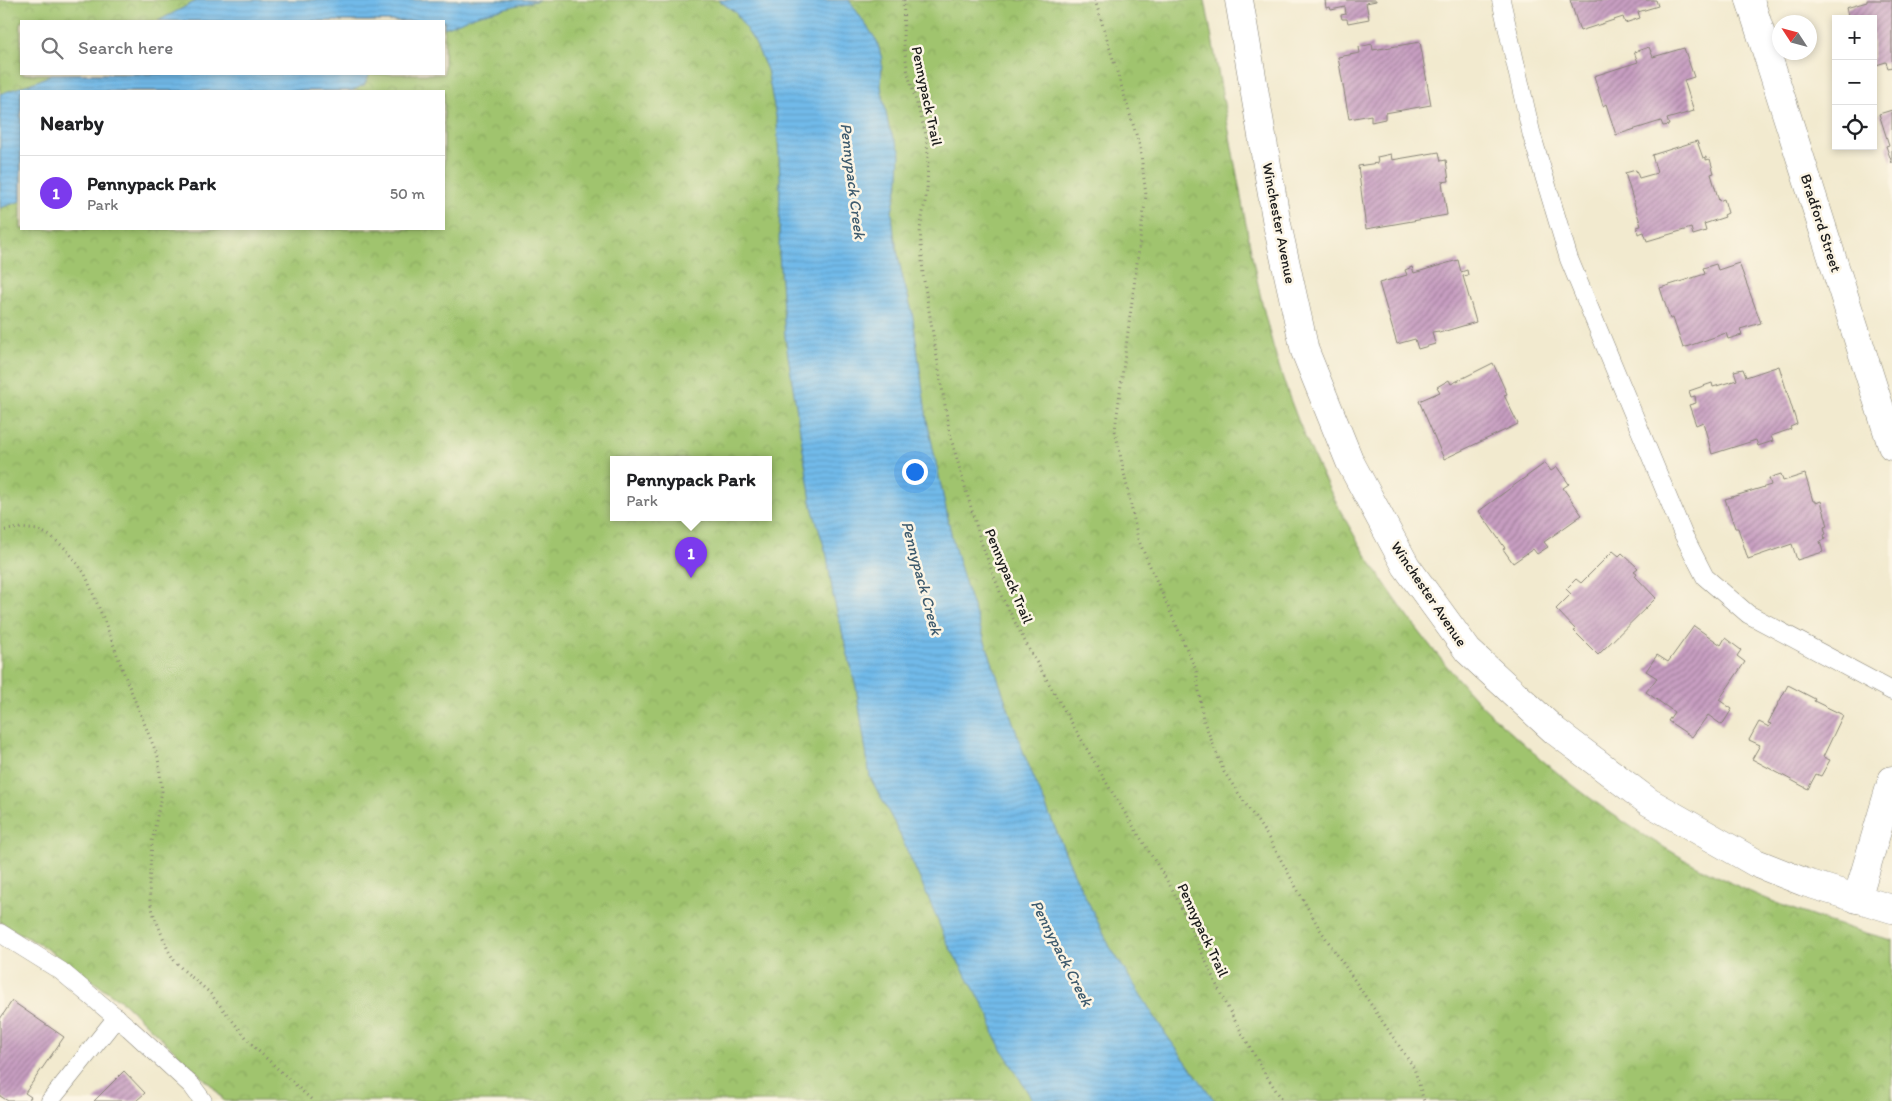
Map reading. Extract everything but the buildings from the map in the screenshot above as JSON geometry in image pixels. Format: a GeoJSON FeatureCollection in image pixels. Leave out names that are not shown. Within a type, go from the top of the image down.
{"type":"FeatureCollection","features":[{"type":"Feature","properties":{"kind":"street","name":"Winchester Avenue"},"geometry":{"type":"LineString","coordinates":[[1239,0],[1277,224],[1305,351],[1350,462],[1406,566],[1468,651],[1555,731],[1649,802],[1756,863],[1804,882],[1892,910]]}},
{"type":"Feature","properties":{"kind":"street","name":"Bradford Street"},"geometry":{"type":"LineString","coordinates":[[1750,0],[1892,446]]}},
{"type":"Feature","properties":{"kind":"street"},"geometry":{"type":"LineString","coordinates":[[1857,899],[1892,780]]}},
{"type":"Feature","properties":{"kind":"lane"},"geometry":{"type":"LineString","coordinates":[[1500,0],[1532,136],[1569,259],[1683,534],[1705,577],[1748,614],[1892,691]]}},
{"type":"Feature","properties":{"kind":"lane"},"geometry":{"type":"LineString","coordinates":[[0,933],[61,971],[117,1017],[192,1086],[203,1101]]}},
{"type":"Feature","properties":{"kind":"lane"},"geometry":{"type":"LineString","coordinates":[[50,1101],[117,1017]]}},
{"type":"Feature","properties":{"kind":"path","name":"Pennypack Trail"},"geometry":{"type":"LineString","coordinates":[[904,0],[903,38],[908,74],[926,134],[928,152],[926,191],[920,229],[923,275],[950,436],[981,542],[1002,596],[1022,635],[1109,787],[1174,892],[1225,1003],[1264,1072],[1283,1101]]}},
{"type":"Feature","properties":{"kind":"path"},"geometry":{"type":"LineString","coordinates":[[1096,0],[1140,146],[1146,195],[1115,430],[1138,539],[1196,670],[1203,719],[1224,772],[1268,837],[1319,928],[1414,1068],[1424,1101]]}},
{"type":"Feature","properties":{"kind":"path"},"geometry":{"type":"LineString","coordinates":[[0,531],[19,528],[39,530],[52,537],[66,549],[85,574],[104,620],[158,757],[162,791],[152,842],[148,884],[154,915],[174,960],[209,992],[254,1047],[313,1101]]}},
{"type":"Feature","properties":{"kind":"green space"},"geometry":{"type":"Polygon","coordinates":[[[0,0],[1205,0],[1249,240],[1273,347],[1306,440],[1345,519],[1367,557],[1418,630],[1479,702],[1543,761],[1602,807],[1665,848],[1732,884],[1813,917],[1892,940],[1892,1101],[224,1101],[213,1087],[124,1003],[44,947],[0,922],[0,0]]]}},
{"type":"Feature","properties":{"kind":"water"},"geometry":{"type":"Polygon","coordinates":[[[198,0],[539,0],[477,15],[445,28],[445,20],[160,20],[198,0]]]}},
{"type":"Feature","properties":{"kind":"water","name":"Pennypack Creek"},"geometry":{"type":"Polygon","coordinates":[[[718,0],[849,0],[877,41],[882,59],[881,86],[889,128],[900,150],[899,180],[892,212],[894,234],[902,275],[912,311],[927,420],[953,542],[968,592],[1024,754],[1073,871],[1110,947],[1167,1036],[1215,1101],[1033,1101],[994,1036],[990,1016],[947,943],[896,826],[870,777],[856,687],[833,596],[827,556],[812,507],[785,337],[779,254],[780,177],[777,122],[767,70],[755,43],[735,12],[718,0]]]}},
{"type":"Feature","properties":{"kind":"water"},"geometry":{"type":"Polygon","coordinates":[[[49,75],[369,75],[364,85],[353,90],[20,90],[20,201],[0,208],[0,94],[49,75]]]}},
{"type":"Feature","properties":{"kind":"place","name":"Pennypack Park"},"geometry":{"type":"Point","coordinates":[691,578]}}]}
